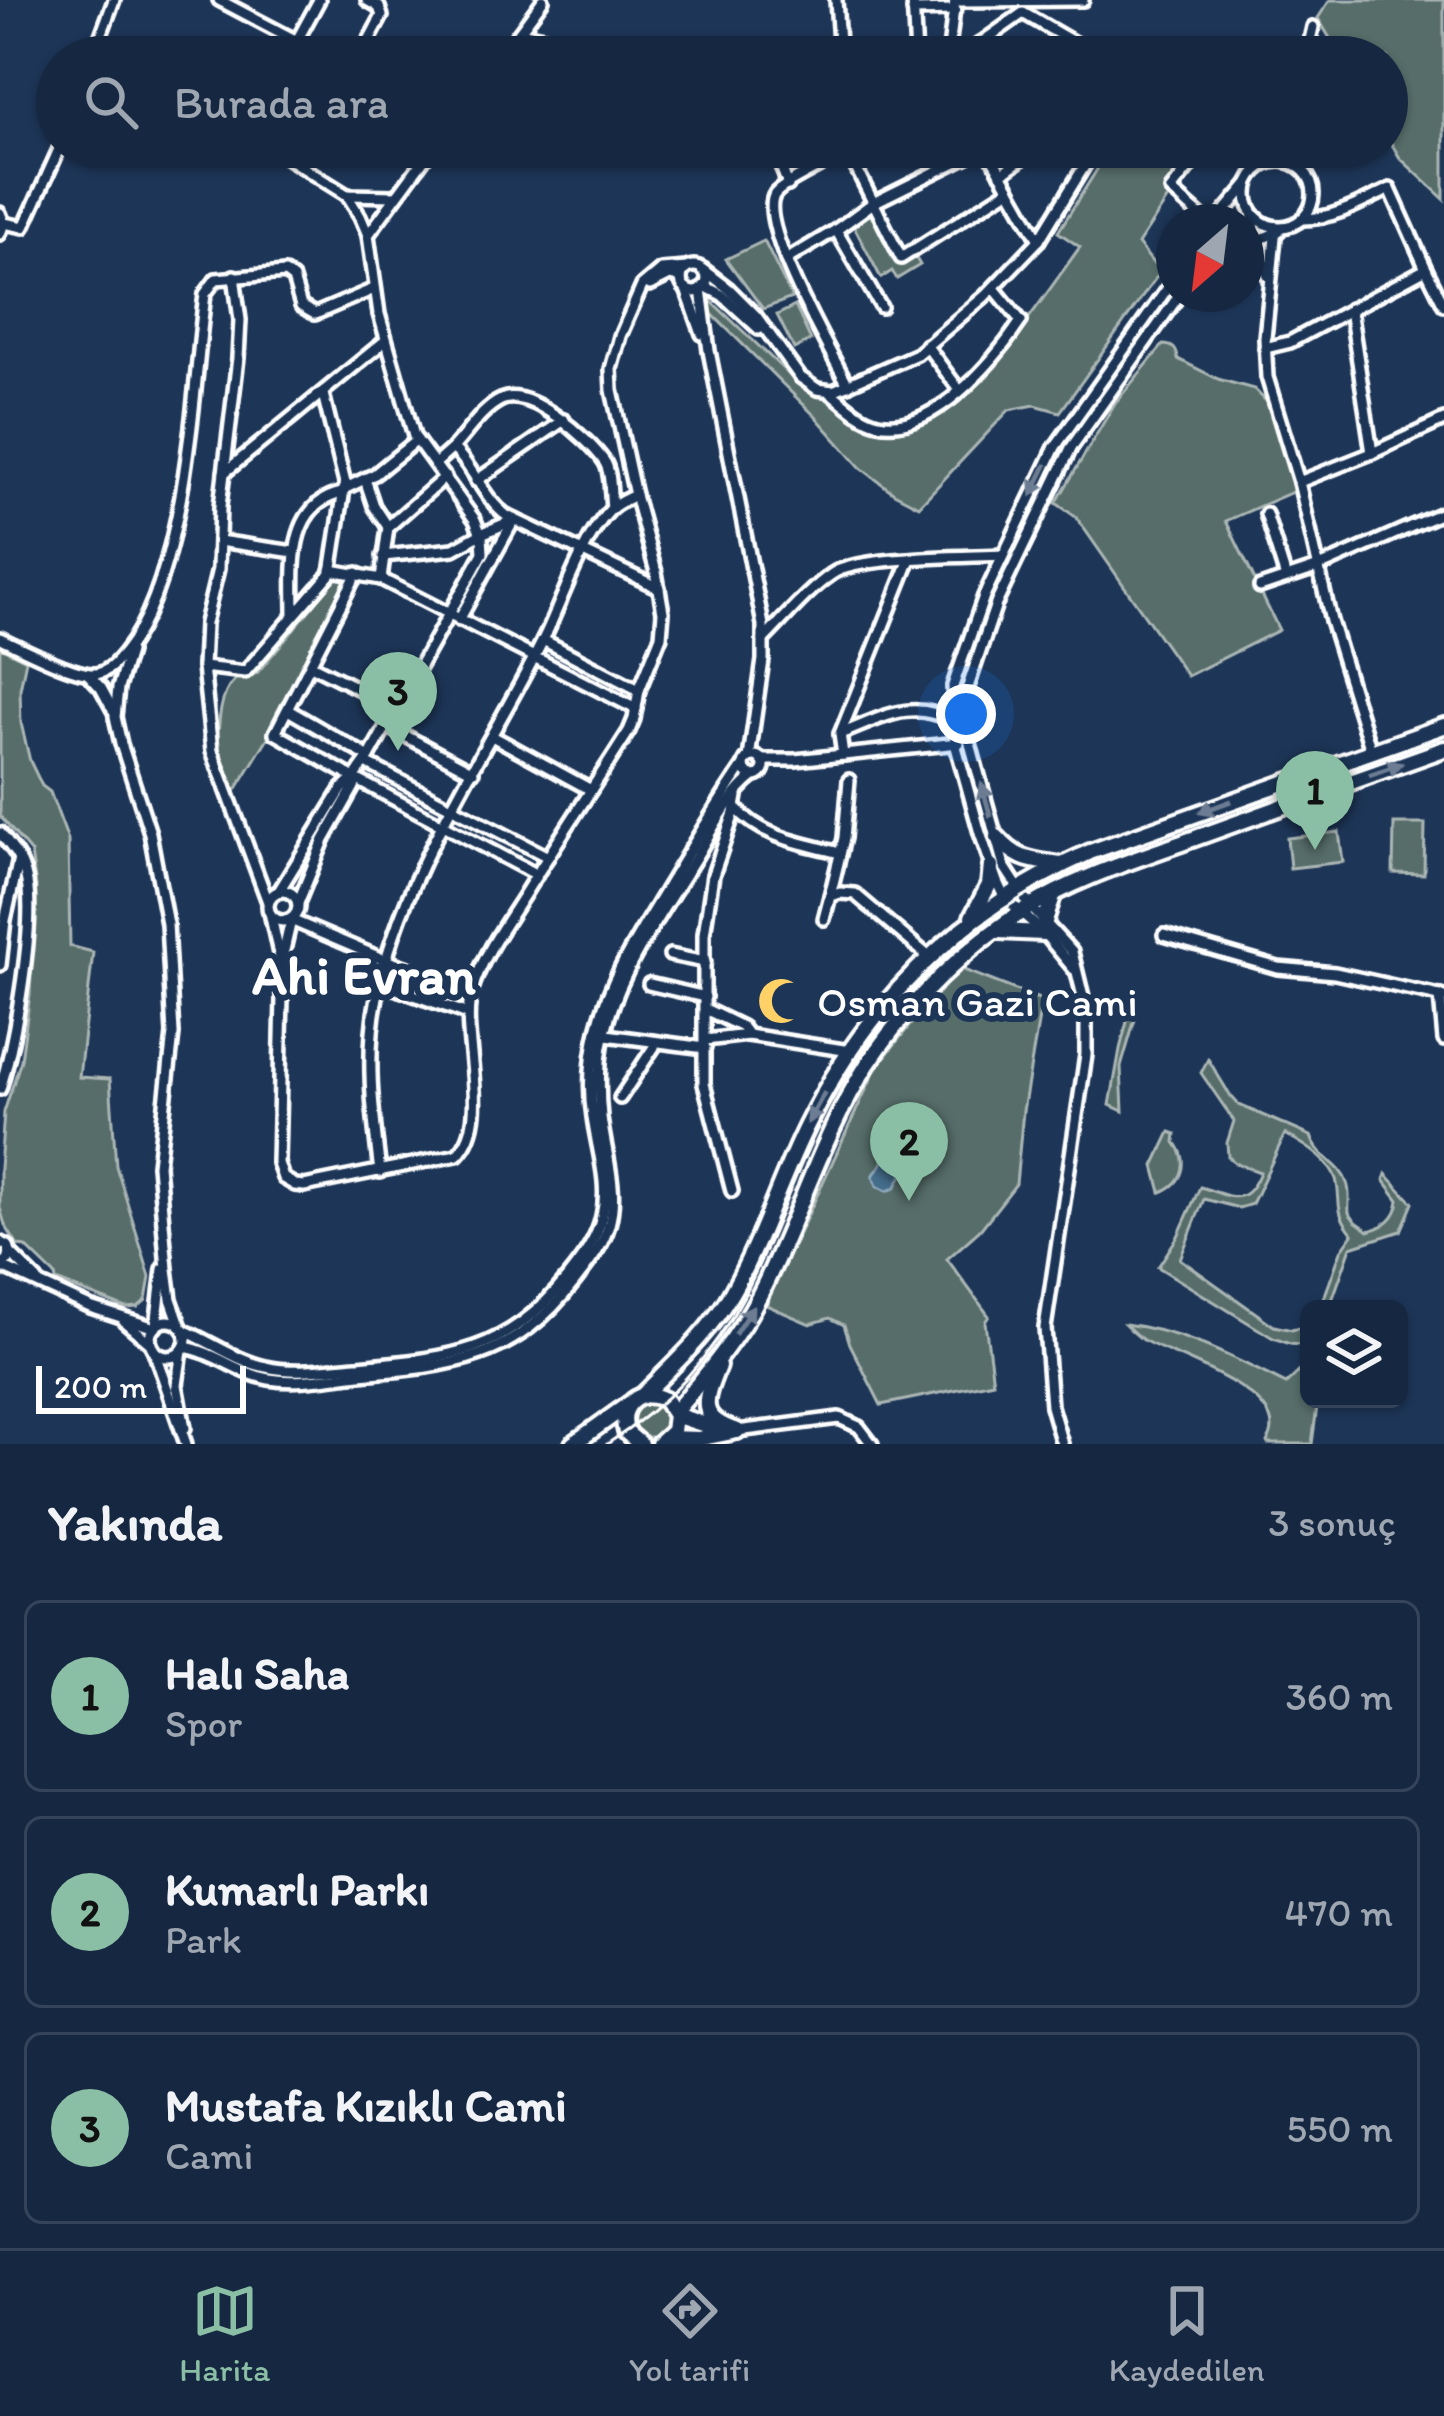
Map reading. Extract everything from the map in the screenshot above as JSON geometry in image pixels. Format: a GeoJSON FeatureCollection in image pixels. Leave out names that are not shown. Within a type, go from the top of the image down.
{"type":"FeatureCollection","features":[{"type":"Feature","properties":{"kind":"highway"},"geometry":{"type":"LineString","coordinates":[[573,1444],[643,1395],[695,1343],[732,1293],[807,1124],[874,1017],[928,956],[1011,893],[1061,865],[1444,726]]}},
{"type":"Feature","properties":{"kind":"highway"},"geometry":{"type":"LineString","coordinates":[[674,1414],[723,1354],[759,1297],[838,1116],[868,1064],[938,979],[994,931],[1053,896],[1184,842],[1444,749]]}},
{"type":"Feature","properties":{"kind":"highway"},"geometry":{"type":"LineString","coordinates":[[997,837],[1023,859],[1061,865]]}},
{"type":"Feature","properties":{"kind":"highway"},"geometry":{"type":"LineString","coordinates":[[968,925],[989,885],[991,866]]}},
{"type":"Feature","properties":{"kind":"highway"},"geometry":{"type":"LineString","coordinates":[[994,931],[1045,927],[1053,896]]}},
{"type":"Feature","properties":{"kind":"highway"},"geometry":{"type":"LineString","coordinates":[[723,1354],[705,1406],[718,1424],[737,1431]]}},
{"type":"Feature","properties":{"kind":"highway"},"geometry":{"type":"LineString","coordinates":[[643,1395],[662,1397],[674,1414],[675,1426],[664,1442]]}},
{"type":"Feature","properties":{"kind":"highway"},"geometry":{"type":"LineString","coordinates":[[628,1404],[624,1424],[637,1443]]}},
{"type":"Feature","properties":{"kind":"highway"},"geometry":{"type":"LineString","coordinates":[[674,1414],[713,1429],[737,1431]]}},
{"type":"Feature","properties":{"kind":"highway"},"geometry":{"type":"LineString","coordinates":[[664,1442],[737,1431]]}},
{"type":"Feature","properties":{"kind":"street"},"geometry":{"type":"LineString","coordinates":[[101,36],[114,0]]}},
{"type":"Feature","properties":{"kind":"street"},"geometry":{"type":"LineString","coordinates":[[219,0],[287,36]]}},
{"type":"Feature","properties":{"kind":"street"},"geometry":{"type":"LineString","coordinates":[[300,36],[319,0]]}},
{"type":"Feature","properties":{"kind":"street"},"geometry":{"type":"LineString","coordinates":[[367,0],[380,8],[382,16],[372,36]]}},
{"type":"Feature","properties":{"kind":"street"},"geometry":{"type":"LineString","coordinates":[[517,36],[543,0]]}},
{"type":"Feature","properties":{"kind":"street"},"geometry":{"type":"LineString","coordinates":[[836,0],[839,36]]}},
{"type":"Feature","properties":{"kind":"street"},"geometry":{"type":"LineString","coordinates":[[915,36],[913,6],[1083,0]]}},
{"type":"Feature","properties":{"kind":"street"},"geometry":{"type":"LineString","coordinates":[[951,36],[955,4]]}},
{"type":"Feature","properties":{"kind":"street"},"geometry":{"type":"LineString","coordinates":[[985,36],[1021,5]]}},
{"type":"Feature","properties":{"kind":"street"},"geometry":{"type":"LineString","coordinates":[[1021,5],[1065,36]]}},
{"type":"Feature","properties":{"kind":"street"},"geometry":{"type":"LineString","coordinates":[[1311,36],[1313,27]]}},
{"type":"Feature","properties":{"kind":"street"},"geometry":{"type":"LineString","coordinates":[[520,32],[538,36]]}},
{"type":"Feature","properties":{"kind":"street"},"geometry":{"type":"LineString","coordinates":[[1,223],[24,227],[51,168]]}},
{"type":"Feature","properties":{"kind":"street"},"geometry":{"type":"LineString","coordinates":[[304,168],[347,195],[360,216],[368,235],[385,341],[417,440],[481,534],[483,553],[454,618]]}},
{"type":"Feature","properties":{"kind":"street"},"geometry":{"type":"LineString","coordinates":[[368,235],[417,168]]}},
{"type":"Feature","properties":{"kind":"street"},"geometry":{"type":"LineString","coordinates":[[782,168],[788,185]]}},
{"type":"Feature","properties":{"kind":"street"},"geometry":{"type":"LineString","coordinates":[[819,168],[776,194],[772,206],[779,244],[848,385]]}},
{"type":"Feature","properties":{"kind":"street"},"geometry":{"type":"LineString","coordinates":[[859,168],[901,258],[1010,190]]}},
{"type":"Feature","properties":{"kind":"street"},"geometry":{"type":"LineString","coordinates":[[786,260],[873,202],[943,168]]}},
{"type":"Feature","properties":{"kind":"street"},"geometry":{"type":"LineString","coordinates":[[998,168],[1039,240]]}},
{"type":"Feature","properties":{"kind":"street"},"geometry":{"type":"LineString","coordinates":[[1001,174],[1009,168]]}},
{"type":"Feature","properties":{"kind":"street"},"geometry":{"type":"LineString","coordinates":[[830,392],[916,353],[994,288],[1039,240],[1083,168]]}},
{"type":"Feature","properties":{"kind":"street"},"geometry":{"type":"LineString","coordinates":[[1188,168],[1171,190],[1189,204]]}},
{"type":"Feature","properties":{"kind":"street"},"geometry":{"type":"LineString","coordinates":[[1229,204],[1259,168]]}},
{"type":"Feature","properties":{"kind":"street"},"geometry":{"type":"LineString","coordinates":[[1301,168],[1311,181],[1313,198],[1303,219]]}},
{"type":"Feature","properties":{"kind":"street"},"geometry":{"type":"LineString","coordinates":[[1248,184],[1249,204]]}},
{"type":"Feature","properties":{"kind":"street"},"geometry":{"type":"LineString","coordinates":[[1264,237],[1390,189],[1444,305]]}},
{"type":"Feature","properties":{"kind":"street"},"geometry":{"type":"LineString","coordinates":[[347,195],[395,196]]}},
{"type":"Feature","properties":{"kind":"street"},"geometry":{"type":"LineString","coordinates":[[1264,224],[1279,229]]}},
{"type":"Feature","properties":{"kind":"street"},"geometry":{"type":"LineString","coordinates":[[1279,229],[1269,280],[1265,348],[1269,386],[1371,752]]}},
{"type":"Feature","properties":{"kind":"street"},"geometry":{"type":"LineString","coordinates":[[836,230],[880,307]]}},
{"type":"Feature","properties":{"kind":"street"},"geometry":{"type":"LineString","coordinates":[[684,278],[695,266],[703,269],[743,302],[800,377],[870,421],[890,424],[928,413],[992,360],[1021,321],[994,288]]}},
{"type":"Feature","properties":{"kind":"street"},"geometry":{"type":"LineString","coordinates":[[119,1317],[167,1357],[183,1348],[205,1350],[253,1375],[273,1379],[458,1363],[526,1330],[552,1309],[599,1247],[609,1223],[612,1187],[598,1051],[625,977],[754,766],[763,640],[709,351],[703,269]]}},
{"type":"Feature","properties":{"kind":"street"},"geometry":{"type":"LineString","coordinates":[[1265,348],[1290,342],[1426,269]]}},
{"type":"Feature","properties":{"kind":"street"},"geometry":{"type":"LineString","coordinates":[[354,778],[356,785],[324,840],[291,920],[281,963],[278,1163],[286,1181],[299,1186],[454,1157],[466,1145],[475,1084],[468,1014],[472,990],[488,955],[628,731],[662,636],[663,612],[611,376],[616,349],[642,286],[661,270],[684,278],[693,291],[703,287],[722,295],[772,340]]}},
{"type":"Feature","properties":{"kind":"street"},"geometry":{"type":"LineString","coordinates":[[1264,270],[1269,280]]}},
{"type":"Feature","properties":{"kind":"street"},"geometry":{"type":"LineString","coordinates":[[116,717],[121,676],[160,578],[177,516],[205,293],[216,279],[285,273],[293,279],[301,306],[315,314],[374,289]]}},
{"type":"Feature","properties":{"kind":"street"},"geometry":{"type":"LineString","coordinates":[[234,276],[240,320],[238,358],[218,569],[205,622],[203,667],[212,751],[268,902],[281,963]]}},
{"type":"Feature","properties":{"kind":"street"},"geometry":{"type":"LineString","coordinates":[[684,278],[709,351]]}},
{"type":"Feature","properties":{"kind":"street"},"geometry":{"type":"LineString","coordinates":[[1062,1444],[1051,1406],[1045,1328],[1088,1042],[1085,998],[1076,972],[1045,927],[991,866],[955,743],[955,678],[984,596],[1055,447],[1156,304]]}},
{"type":"Feature","properties":{"kind":"street"},"geometry":{"type":"LineString","coordinates":[[1350,309],[1372,453]]}},
{"type":"Feature","properties":{"kind":"street"},"geometry":{"type":"LineString","coordinates":[[1011,893],[970,743],[969,682],[996,604],[1071,448],[1167,312]]}},
{"type":"Feature","properties":{"kind":"street"},"geometry":{"type":"LineString","coordinates":[[224,473],[385,341]]}},
{"type":"Feature","properties":{"kind":"street"},"geometry":{"type":"LineString","coordinates":[[926,345],[960,391]]}},
{"type":"Feature","properties":{"kind":"street"},"geometry":{"type":"LineString","coordinates":[[203,667],[245,672],[332,570],[344,490],[323,394]]}},
{"type":"Feature","properties":{"kind":"street"},"geometry":{"type":"LineString","coordinates":[[436,463],[491,407],[506,398],[520,398],[564,420],[608,464],[612,508]]}},
{"type":"Feature","properties":{"kind":"street"},"geometry":{"type":"LineString","coordinates":[[476,481],[564,420]]}},
{"type":"Feature","properties":{"kind":"street"},"geometry":{"type":"LineString","coordinates":[[1299,482],[1444,421]]}},
{"type":"Feature","properties":{"kind":"street"},"geometry":{"type":"LineString","coordinates":[[294,616],[294,552],[313,507],[365,479],[417,440]]}},
{"type":"Feature","properties":{"kind":"street"},"geometry":{"type":"LineString","coordinates":[[453,448],[494,506],[514,520],[659,588]]}},
{"type":"Feature","properties":{"kind":"street"},"geometry":{"type":"LineString","coordinates":[[381,579],[388,526],[446,477]]}},
{"type":"Feature","properties":{"kind":"street"},"geometry":{"type":"LineString","coordinates":[[365,479],[374,506],[388,526]]}},
{"type":"Feature","properties":{"kind":"street"},"geometry":{"type":"LineString","coordinates":[[380,1172],[372,1060],[373,1026],[386,960],[417,878],[543,640],[584,550],[612,508],[634,495]]}},
{"type":"Feature","properties":{"kind":"street"},"geometry":{"type":"LineString","coordinates":[[1260,586],[1319,567],[1444,512]]}},
{"type":"Feature","properties":{"kind":"street"},"geometry":{"type":"LineString","coordinates":[[1266,514],[1286,578]]}},
{"type":"Feature","properties":{"kind":"street"},"geometry":{"type":"LineString","coordinates":[[383,556],[454,549],[514,520]]}},
{"type":"Feature","properties":{"kind":"street"},"geometry":{"type":"LineString","coordinates":[[268,902],[342,789],[367,760],[514,520]]}},
{"type":"Feature","properties":{"kind":"street"},"geometry":{"type":"LineString","coordinates":[[219,541],[294,552]]}},
{"type":"Feature","properties":{"kind":"street"},"geometry":{"type":"LineString","coordinates":[[763,640],[837,570],[910,559],[1003,555]]}},
{"type":"Feature","properties":{"kind":"street"},"geometry":{"type":"LineString","coordinates":[[843,754],[840,734],[910,559]]}},
{"type":"Feature","properties":{"kind":"street"},"geometry":{"type":"LineString","coordinates":[[332,570],[381,579],[636,709]]}},
{"type":"Feature","properties":{"kind":"street"},"geometry":{"type":"LineString","coordinates":[[357,573],[275,733],[537,874]]}},
{"type":"Feature","properties":{"kind":"street"},"geometry":{"type":"LineString","coordinates":[[0,638],[88,674],[101,688],[116,717],[150,833],[167,924],[173,1047],[158,1156],[171,1299],[186,1338],[178,1394],[189,1444]]}},
{"type":"Feature","properties":{"kind":"street"},"geometry":{"type":"LineString","coordinates":[[543,640],[639,690]]}},
{"type":"Feature","properties":{"kind":"street"},"geometry":{"type":"LineString","coordinates":[[88,674],[111,668],[133,641]]}},
{"type":"Feature","properties":{"kind":"street"},"geometry":{"type":"LineString","coordinates":[[310,665],[397,708]]}},
{"type":"Feature","properties":{"kind":"street"},"geometry":{"type":"LineString","coordinates":[[840,734],[909,709],[930,711],[953,722]]}},
{"type":"Feature","properties":{"kind":"street"},"geometry":{"type":"LineString","coordinates":[[288,710],[367,760],[548,857]]}},
{"type":"Feature","properties":{"kind":"street"},"geometry":{"type":"LineString","coordinates":[[387,726],[473,772]]}},
{"type":"Feature","properties":{"kind":"street"},"geometry":{"type":"LineString","coordinates":[[492,736],[591,790]]}},
{"type":"Feature","properties":{"kind":"street"},"geometry":{"type":"LineString","coordinates":[[4,1243],[8,1260],[0,1266],[68,1299],[155,1328],[170,1322],[261,1366],[302,1370],[415,1361],[454,1354],[503,1335],[552,1297],[589,1248],[604,1211],[591,1104],[605,1004],[619,970],[717,804],[754,766],[970,743]]}},
{"type":"Feature","properties":{"kind":"street"},"geometry":{"type":"LineString","coordinates":[[824,919],[840,853],[849,779]]}},
{"type":"Feature","properties":{"kind":"street"},"geometry":{"type":"LineString","coordinates":[[732,1191],[704,1084],[704,962],[710,890],[737,791]]}},
{"type":"Feature","properties":{"kind":"street"},"geometry":{"type":"LineString","coordinates":[[735,807],[766,832],[840,853]]}},
{"type":"Feature","properties":{"kind":"street"},"geometry":{"type":"LineString","coordinates":[[0,833],[19,859],[28,884],[20,992],[0,1089]]}},
{"type":"Feature","properties":{"kind":"street"},"geometry":{"type":"LineString","coordinates":[[0,856],[8,843]]}},
{"type":"Feature","properties":{"kind":"street"},"geometry":{"type":"LineString","coordinates":[[0,965],[19,859]]}},
{"type":"Feature","properties":{"kind":"street"},"geometry":{"type":"LineString","coordinates":[[279,891],[289,892],[298,903]]}},
{"type":"Feature","properties":{"kind":"street"},"geometry":{"type":"LineString","coordinates":[[830,896],[845,892],[860,896],[928,956]]}},
{"type":"Feature","properties":{"kind":"street"},"geometry":{"type":"LineString","coordinates":[[271,917],[280,922],[291,920],[472,990]]}},
{"type":"Feature","properties":{"kind":"street"},"geometry":{"type":"LineString","coordinates":[[1164,934],[1278,968],[1335,973],[1442,996],[1444,1040]]}},
{"type":"Feature","properties":{"kind":"street"},"geometry":{"type":"LineString","coordinates":[[670,955],[704,962]]}},
{"type":"Feature","properties":{"kind":"street"},"geometry":{"type":"LineString","coordinates":[[380,983],[468,1014]]}},
{"type":"Feature","properties":{"kind":"street"},"geometry":{"type":"LineString","coordinates":[[649,984],[705,1003],[748,1035]]}},
{"type":"Feature","properties":{"kind":"street"},"geometry":{"type":"LineString","coordinates":[[606,1035],[704,1044],[748,1035],[850,1052]]}},
{"type":"Feature","properties":{"kind":"street"},"geometry":{"type":"LineString","coordinates":[[620,1098],[655,1042]]}},
{"type":"Feature","properties":{"kind":"street"},"geometry":{"type":"LineString","coordinates":[[4,1243],[41,1284]]}},
{"type":"Feature","properties":{"kind":"street"},"geometry":{"type":"LineString","coordinates":[[165,1258],[152,1346],[189,1444]]}},
{"type":"Feature","properties":{"kind":"street"},"geometry":{"type":"LineString","coordinates":[[737,1431],[839,1418],[860,1427],[872,1444]]}},
{"type":"Feature","properties":{"kind":"green space"},"geometry":{"type":"Polygon","coordinates":[[[1330,0],[1444,0],[1444,199],[1408,165],[1408,36],[1329,36],[1318,18],[1330,0]]]}},
{"type":"Feature","properties":{"kind":"green space"},"geometry":{"type":"Polygon","coordinates":[[[1098,168],[1182,168],[1164,204],[1156,204],[1156,217],[1138,244],[1156,267],[1156,278],[1060,412],[1035,405],[1009,410],[919,506],[861,468],[708,310],[711,301],[804,387],[820,395],[846,397],[854,412],[877,421],[916,419],[935,414],[972,387],[1080,247],[1058,232],[1098,168]]]}},
{"type":"Feature","properties":{"kind":"green space"},"geometry":{"type":"Polygon","coordinates":[[[867,202],[897,260],[914,255],[920,265],[897,279],[892,271],[881,278],[848,215],[867,202]]]}},
{"type":"Feature","properties":{"kind":"green space"},"geometry":{"type":"Polygon","coordinates":[[[764,241],[792,298],[763,309],[726,259],[764,241]]]}},
{"type":"Feature","properties":{"kind":"green space"},"geometry":{"type":"Polygon","coordinates":[[[795,306],[811,340],[794,349],[777,315],[795,306]]]}},
{"type":"Feature","properties":{"kind":"green space"},"geometry":{"type":"Polygon","coordinates":[[[1163,345],[1174,348],[1178,359],[1218,379],[1254,389],[1267,402],[1297,490],[1226,521],[1279,630],[1187,676],[1076,517],[1056,503],[1115,403],[1163,345]]]}},
{"type":"Feature","properties":{"kind":"green space"},"geometry":{"type":"Polygon","coordinates":[[[342,576],[347,578],[272,731],[232,791],[219,742],[225,695],[236,679],[257,673],[342,576]]]}},
{"type":"Feature","properties":{"kind":"green space"},"geometry":{"type":"Polygon","coordinates":[[[0,647],[26,660],[20,689],[21,723],[30,761],[50,792],[68,840],[70,946],[93,952],[79,1077],[110,1079],[116,1166],[150,1277],[146,1300],[138,1307],[126,1308],[56,1281],[26,1247],[18,1246],[0,1208],[4,1112],[21,1060],[36,886],[31,853],[0,816],[0,647]]]}},
{"type":"Feature","properties":{"kind":"green space"},"geometry":{"type":"Polygon","coordinates":[[[1394,824],[1425,824],[1424,874],[1393,873],[1394,824]]]}},
{"type":"Feature","properties":{"kind":"green space"},"geometry":{"type":"Polygon","coordinates":[[[1339,832],[1343,862],[1290,868],[1287,838],[1339,832]]]}},
{"type":"Feature","properties":{"kind":"green space"},"geometry":{"type":"Polygon","coordinates":[[[956,967],[1042,1000],[1016,1184],[980,1230],[947,1259],[989,1316],[985,1322],[993,1382],[881,1405],[844,1325],[830,1318],[810,1324],[766,1305],[876,1068],[956,967]]]}},
{"type":"Feature","properties":{"kind":"green space"},"geometry":{"type":"Polygon","coordinates":[[[1130,1010],[1136,1016],[1121,1067],[1123,1111],[1110,1105],[1130,1010]]]}},
{"type":"Feature","properties":{"kind":"green space"},"geometry":{"type":"Polygon","coordinates":[[[1208,1059],[1239,1105],[1311,1136],[1344,1176],[1349,1213],[1369,1231],[1389,1220],[1398,1206],[1399,1200],[1384,1180],[1386,1174],[1413,1203],[1401,1231],[1351,1247],[1332,1300],[1323,1300],[1341,1251],[1353,1234],[1340,1212],[1336,1179],[1322,1159],[1285,1134],[1252,1204],[1239,1208],[1204,1199],[1180,1259],[1274,1326],[1300,1328],[1300,1345],[1273,1338],[1158,1267],[1200,1187],[1236,1197],[1249,1191],[1260,1172],[1228,1156],[1234,1121],[1201,1073],[1208,1059]]]}},
{"type":"Feature","properties":{"kind":"green space"},"geometry":{"type":"Polygon","coordinates":[[[1170,1132],[1176,1134],[1182,1171],[1161,1192],[1154,1166],[1170,1132]]]}},
{"type":"Feature","properties":{"kind":"green space"},"geometry":{"type":"Polygon","coordinates":[[[1125,1324],[1188,1339],[1286,1384],[1300,1371],[1300,1408],[1317,1408],[1312,1444],[1268,1444],[1272,1425],[1250,1394],[1144,1340],[1125,1324]]]}},
{"type":"Feature","properties":{"kind":"green space"},"geometry":{"type":"Polygon","coordinates":[[[649,1403],[661,1408],[666,1420],[661,1432],[649,1437],[637,1432],[632,1420],[637,1408],[649,1403]]]}},
{"type":"Feature","properties":{"kind":"water"},"geometry":{"type":"Polygon","coordinates":[[[888,1155],[906,1168],[895,1188],[887,1191],[877,1186],[873,1176],[888,1155]]]}},
{"type":"Feature","properties":{"kind":"tram line"},"geometry":{"type":"LineString","coordinates":[[607,1444],[669,1396],[719,1337],[746,1292],[845,1078],[901,1001],[945,955],[994,915],[1078,869],[1444,735]]}},
{"type":"Feature","properties":{"kind":"place","name":"Mustafa Kızıklı Cami"},"geometry":{"type":"Point","coordinates":[398,751]}},
{"type":"Feature","properties":{"kind":"place","name":"Halı Saha"},"geometry":{"type":"Point","coordinates":[1315,850]}},
{"type":"Feature","properties":{"kind":"place","name":"Osman Gazi Cami"},"geometry":{"type":"Point","coordinates":[781,1001]}},
{"type":"Feature","properties":{"kind":"place","name":"Kumarlı Parkı"},"geometry":{"type":"Point","coordinates":[909,1201]}},
{"type":"Feature","properties":{"kind":"district","name":"Ahi Evran"},"geometry":{"type":"Point","coordinates":[364,975]}}]}
